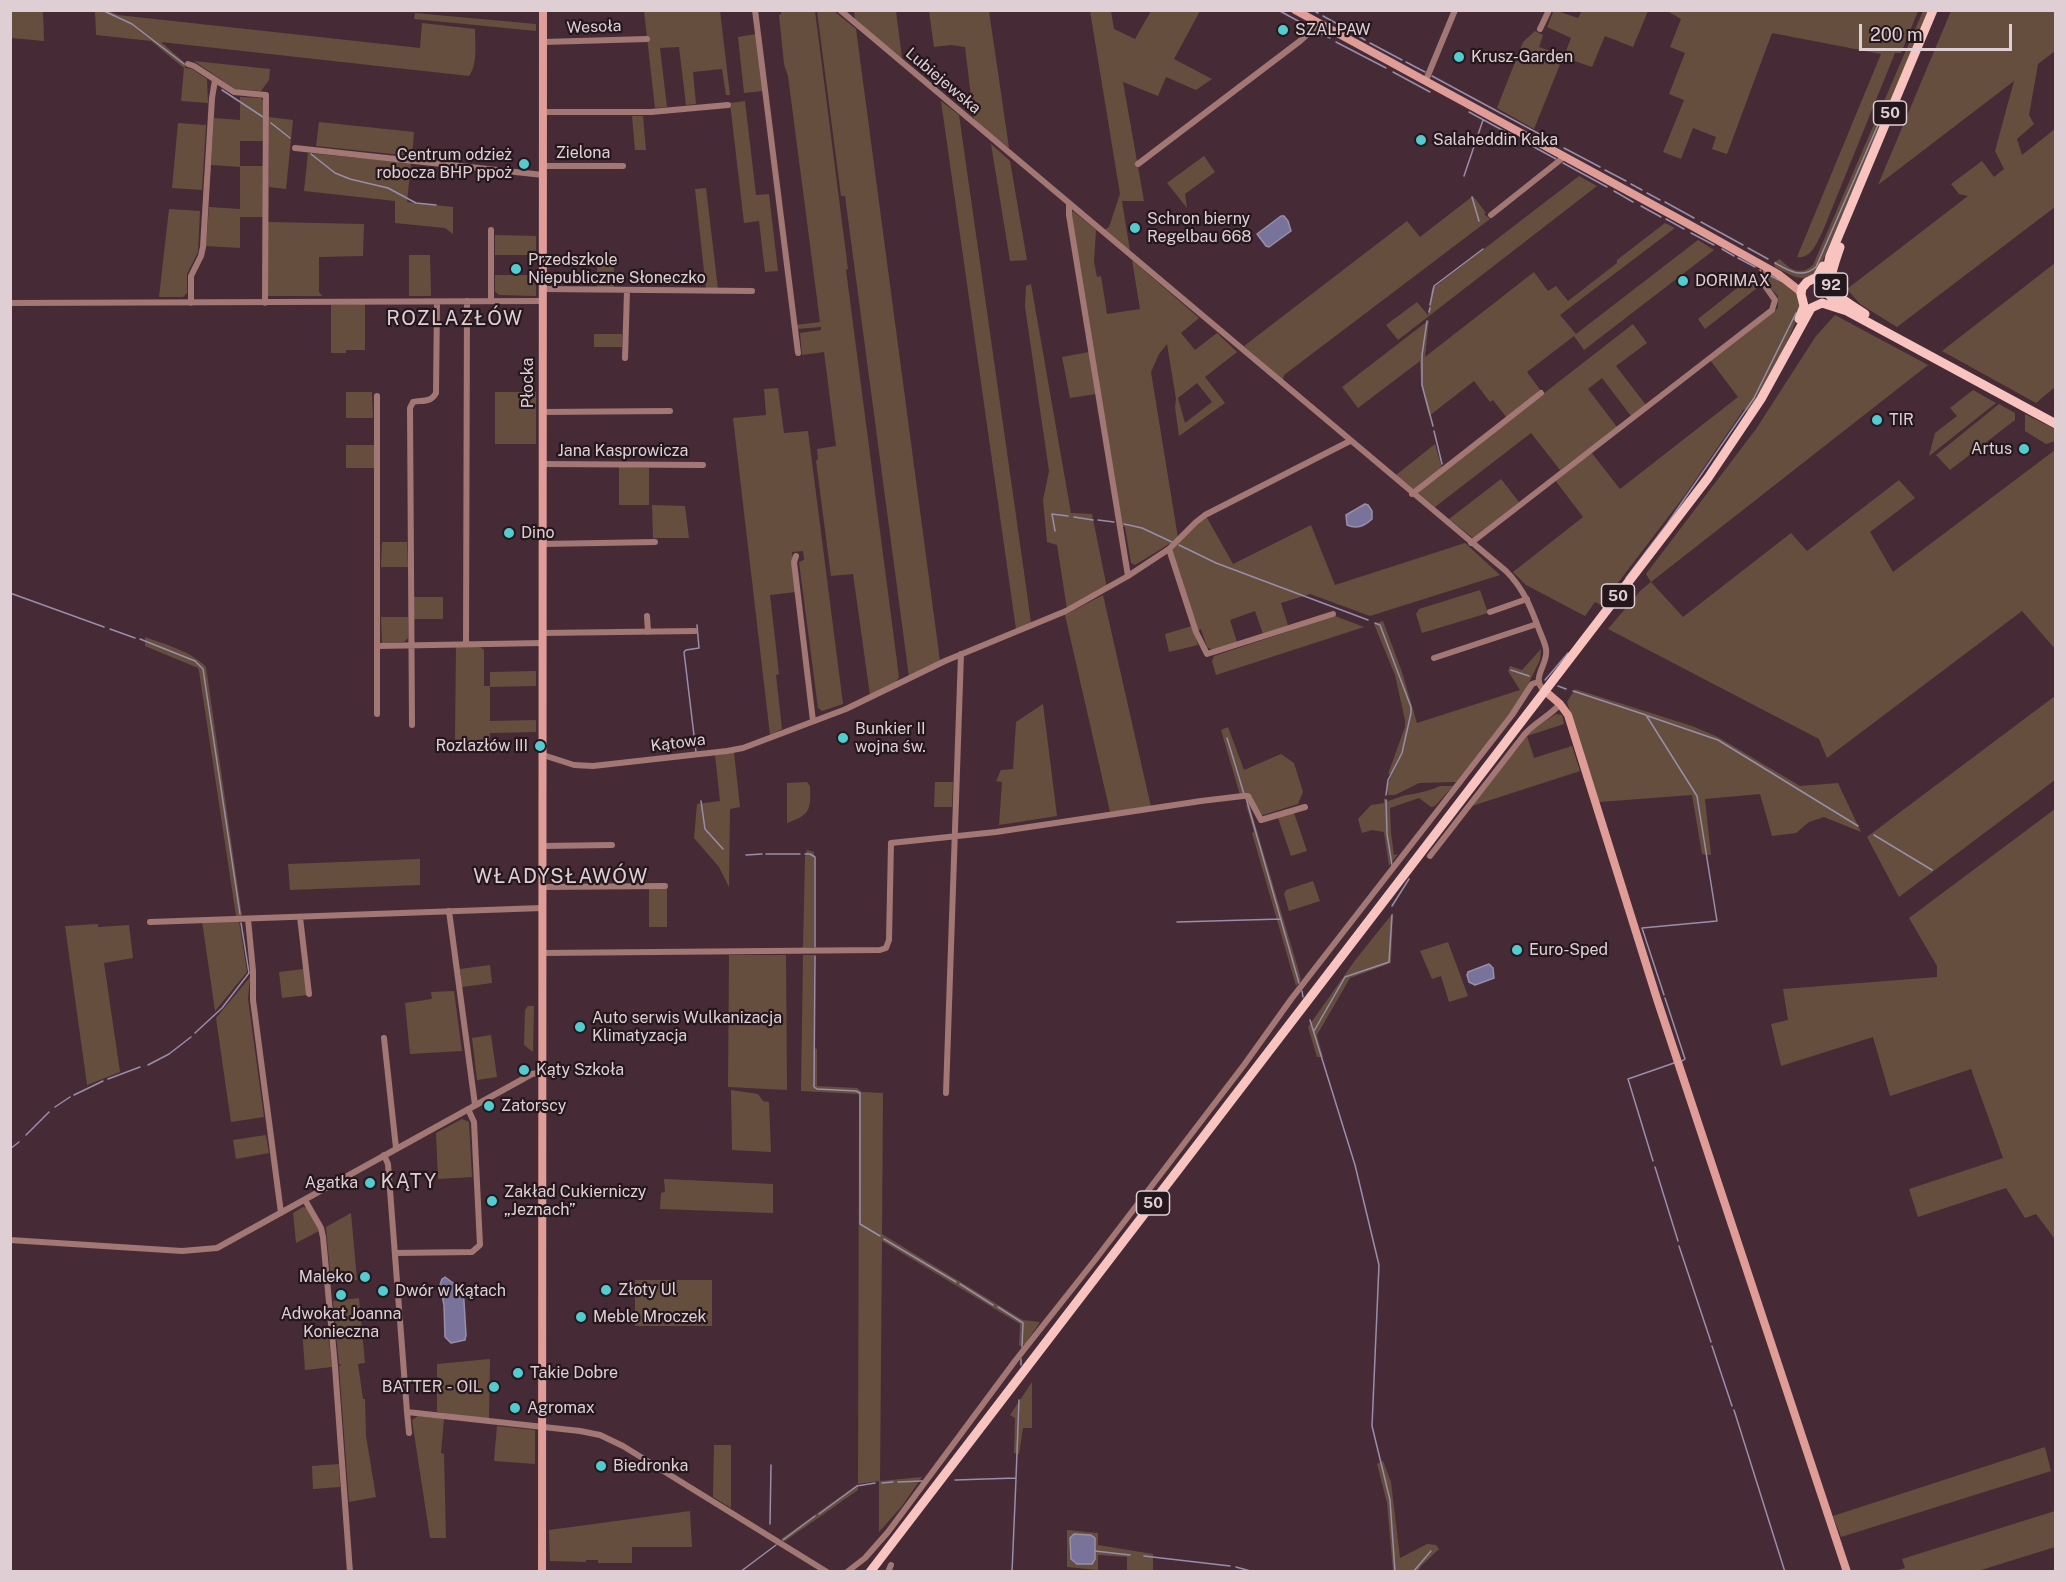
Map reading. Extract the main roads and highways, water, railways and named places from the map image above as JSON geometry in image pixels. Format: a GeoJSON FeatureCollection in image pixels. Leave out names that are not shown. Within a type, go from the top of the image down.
{"type":"FeatureCollection","features":[{"type":"Feature","properties":{"kind":"main road","name":"50"},"geometry":{"type":"LineString","coordinates":[[1823,284],[1830,256],[1933,10]]}},
{"type":"Feature","properties":{"kind":"main road","name":"92"},"geometry":{"type":"LineString","coordinates":[[1847,216],[1846,228],[1831,274],[1831,285],[1838,296],[1874,320],[1884,331]]}},
{"type":"Feature","properties":{"kind":"main road","name":"50"},"geometry":{"type":"LineString","coordinates":[[1792,342],[1803,310],[1802,296],[1810,281],[1830,256]]}},
{"type":"Feature","properties":{"kind":"main road"},"geometry":{"type":"LineString","coordinates":[[1802,296],[1821,301],[1823,284],[1810,281]]}},
{"type":"Feature","properties":{"kind":"main road","name":"50"},"geometry":{"type":"LineString","coordinates":[[870,1572],[1722,459],[1761,399],[1807,313],[1821,301]]}},
{"type":"Feature","properties":{"kind":"main road","name":"92"},"geometry":{"type":"LineString","coordinates":[[1821,301],[1847,311],[2055,424]]}},
{"type":"Feature","properties":{"kind":"waterway"},"geometry":{"type":"LineString","coordinates":[[102,10],[132,24],[184,64]]}},
{"type":"Feature","properties":{"kind":"waterway"},"geometry":{"type":"LineString","coordinates":[[1278,10],[1311,28]]}},
{"type":"Feature","properties":{"kind":"waterway"},"geometry":{"type":"LineString","coordinates":[[1313,10],[1318,13]]}},
{"type":"Feature","properties":{"kind":"waterway"},"geometry":{"type":"LineString","coordinates":[[1323,16],[1343,27]]}},
{"type":"Feature","properties":{"kind":"waterway"},"geometry":{"type":"LineString","coordinates":[[1348,30],[1365,40]]}},
{"type":"Feature","properties":{"kind":"waterway"},"geometry":{"type":"LineString","coordinates":[[1318,32],[1330,38]]}},
{"type":"Feature","properties":{"kind":"waterway"},"geometry":{"type":"LineString","coordinates":[[1336,42],[1386,68]]}},
{"type":"Feature","properties":{"kind":"waterway"},"geometry":{"type":"LineString","coordinates":[[1370,43],[1402,60]]}},
{"type":"Feature","properties":{"kind":"waterway"},"geometry":{"type":"LineString","coordinates":[[1406,62],[1425,72]]}},
{"type":"Feature","properties":{"kind":"waterway"},"geometry":{"type":"LineString","coordinates":[[1393,72],[1430,92]]}},
{"type":"Feature","properties":{"kind":"waterway"},"geometry":{"type":"LineString","coordinates":[[1432,76],[1558,144]]}},
{"type":"Feature","properties":{"kind":"waterway"},"geometry":{"type":"LineString","coordinates":[[222,90],[263,117]]}},
{"type":"Feature","properties":{"kind":"waterway"},"geometry":{"type":"LineString","coordinates":[[1469,112],[1515,137]]}},
{"type":"Feature","properties":{"kind":"waterway"},"geometry":{"type":"LineString","coordinates":[[1464,176],[1483,120]]}},
{"type":"Feature","properties":{"kind":"waterway"},"geometry":{"type":"LineString","coordinates":[[271,123],[290,138]]}},
{"type":"Feature","properties":{"kind":"waterway"},"geometry":{"type":"LineString","coordinates":[[1775,263],[1790,271],[1801,273],[1806,273],[1816,267],[1878,125]]}},
{"type":"Feature","properties":{"kind":"waterway"},"geometry":{"type":"LineString","coordinates":[[1523,141],[1556,159]]}},
{"type":"Feature","properties":{"kind":"waterway"},"geometry":{"type":"LineString","coordinates":[[1564,148],[1600,167]]}},
{"type":"Feature","properties":{"kind":"waterway"},"geometry":{"type":"LineString","coordinates":[[311,154],[335,173],[388,188],[416,203],[436,205]]}},
{"type":"Feature","properties":{"kind":"waterway"},"geometry":{"type":"LineString","coordinates":[[1563,163],[1607,187]]}},
{"type":"Feature","properties":{"kind":"waterway"},"geometry":{"type":"LineString","coordinates":[[1605,170],[1626,181]]}},
{"type":"Feature","properties":{"kind":"waterway"},"geometry":{"type":"LineString","coordinates":[[1631,184],[1642,190]]}},
{"type":"Feature","properties":{"kind":"waterway"},"geometry":{"type":"LineString","coordinates":[[1614,191],[1633,202]]}},
{"type":"Feature","properties":{"kind":"waterway"},"geometry":{"type":"LineString","coordinates":[[1647,193],[1660,200]]}},
{"type":"Feature","properties":{"kind":"waterway"},"geometry":{"type":"LineString","coordinates":[[1472,197],[1479,221]]}},
{"type":"Feature","properties":{"kind":"waterway"},"geometry":{"type":"LineString","coordinates":[[1665,202],[1694,218]]}},
{"type":"Feature","properties":{"kind":"waterway"},"geometry":{"type":"LineString","coordinates":[[1641,206],[1661,217]]}},
{"type":"Feature","properties":{"kind":"waterway"},"geometry":{"type":"LineString","coordinates":[[1666,219],[1684,229]]}},
{"type":"Feature","properties":{"kind":"waterway"},"geometry":{"type":"LineString","coordinates":[[1701,222],[1743,245]]}},
{"type":"Feature","properties":{"kind":"waterway"},"geometry":{"type":"LineString","coordinates":[[1691,233],[1714,245]]}},
{"type":"Feature","properties":{"kind":"waterway"},"geometry":{"type":"LineString","coordinates":[[1748,248],[1768,259]]}},
{"type":"Feature","properties":{"kind":"waterway"},"geometry":{"type":"LineString","coordinates":[[1430,305],[1434,286],[1483,249]]}},
{"type":"Feature","properties":{"kind":"waterway"},"geometry":{"type":"LineString","coordinates":[[1722,249],[1734,256]]}},
{"type":"Feature","properties":{"kind":"waterway"},"geometry":{"type":"LineString","coordinates":[[1738,258],[1755,267]]}},
{"type":"Feature","properties":{"kind":"waterway"},"geometry":{"type":"LineString","coordinates":[[1769,275],[1781,281]]}},
{"type":"Feature","properties":{"kind":"waterway"},"geometry":{"type":"LineString","coordinates":[[1429,312],[1430,308]]}},
{"type":"Feature","properties":{"kind":"waterway"},"geometry":{"type":"LineString","coordinates":[[1626,578],[1667,524],[1754,398],[1796,313]]}},
{"type":"Feature","properties":{"kind":"waterway"},"geometry":{"type":"LineString","coordinates":[[1427,321],[1422,355],[1422,385],[1433,426]]}},
{"type":"Feature","properties":{"kind":"waterway"},"geometry":{"type":"LineString","coordinates":[[1434,431],[1442,464]]}},
{"type":"Feature","properties":{"kind":"waterway"},"geometry":{"type":"LineString","coordinates":[[1055,531],[1052,514],[1068,516]]}},
{"type":"Feature","properties":{"kind":"waterway"},"geometry":{"type":"LineString","coordinates":[[1074,517],[1093,520]]}},
{"type":"Feature","properties":{"kind":"waterway"},"geometry":{"type":"LineString","coordinates":[[1098,520],[1114,522]]}},
{"type":"Feature","properties":{"kind":"waterway"},"geometry":{"type":"LineString","coordinates":[[1124,524],[1142,528],[1172,542]]}},
{"type":"Feature","properties":{"kind":"waterway"},"geometry":{"type":"LineString","coordinates":[[1179,545],[1216,563],[1368,620]]}},
{"type":"Feature","properties":{"kind":"waterway"},"geometry":{"type":"LineString","coordinates":[[10,593],[104,627]]}},
{"type":"Feature","properties":{"kind":"waterway"},"geometry":{"type":"LineString","coordinates":[[1375,623],[1380,625],[1411,707],[1402,753],[1388,780],[1386,795]]}},
{"type":"Feature","properties":{"kind":"waterway"},"geometry":{"type":"LineString","coordinates":[[696,752],[684,652],[699,648],[697,625]]}},
{"type":"Feature","properties":{"kind":"waterway"},"geometry":{"type":"LineString","coordinates":[[110,629],[135,638]]}},
{"type":"Feature","properties":{"kind":"waterway"},"geometry":{"type":"LineString","coordinates":[[140,639],[195,661],[203,669],[240,914]]}},
{"type":"Feature","properties":{"kind":"waterway"},"geometry":{"type":"LineString","coordinates":[[1545,680],[1568,653]]}},
{"type":"Feature","properties":{"kind":"waterway"},"geometry":{"type":"LineString","coordinates":[[1511,670],[1529,676]]}},
{"type":"Feature","properties":{"kind":"waterway"},"geometry":{"type":"LineString","coordinates":[[1558,686],[1566,689]]}},
{"type":"Feature","properties":{"kind":"waterway"},"geometry":{"type":"LineString","coordinates":[[1573,691],[1646,715],[1697,796],[1717,921],[1642,928],[1664,995]]}},
{"type":"Feature","properties":{"kind":"waterway"},"geometry":{"type":"LineString","coordinates":[[1648,716],[1718,740],[1858,826]]}},
{"type":"Feature","properties":{"kind":"waterway"},"geometry":{"type":"LineString","coordinates":[[1227,738],[1244,794]]}},
{"type":"Feature","properties":{"kind":"waterway"},"geometry":{"type":"LineString","coordinates":[[1246,798],[1299,983]]}},
{"type":"Feature","properties":{"kind":"waterway"},"geometry":{"type":"LineString","coordinates":[[1386,800],[1387,834],[1392,865]]}},
{"type":"Feature","properties":{"kind":"waterway"},"geometry":{"type":"LineString","coordinates":[[701,801],[705,829],[723,849]]}},
{"type":"Feature","properties":{"kind":"waterway"},"geometry":{"type":"LineString","coordinates":[[1874,835],[1932,870]]}},
{"type":"Feature","properties":{"kind":"waterway"},"geometry":{"type":"LineString","coordinates":[[746,855],[762,854]]}},
{"type":"Feature","properties":{"kind":"waterway"},"geometry":{"type":"LineString","coordinates":[[766,854],[800,854]]}},
{"type":"Feature","properties":{"kind":"waterway"},"geometry":{"type":"LineString","coordinates":[[805,854],[815,857],[815,947]]}},
{"type":"Feature","properties":{"kind":"waterway"},"geometry":{"type":"LineString","coordinates":[[1392,906],[1409,879]]}},
{"type":"Feature","properties":{"kind":"waterway"},"geometry":{"type":"LineString","coordinates":[[1314,1031],[1345,977],[1389,962],[1392,915]]}},
{"type":"Feature","properties":{"kind":"waterway"},"geometry":{"type":"LineString","coordinates":[[1177,922],[1281,919]]}},
{"type":"Feature","properties":{"kind":"waterway"},"geometry":{"type":"LineString","coordinates":[[195,1033],[222,1008],[249,973],[241,923]]}},
{"type":"Feature","properties":{"kind":"waterway"},"geometry":{"type":"LineString","coordinates":[[815,956],[814,1087],[860,1093],[860,1224],[880,1236]]}},
{"type":"Feature","properties":{"kind":"waterway"},"geometry":{"type":"LineString","coordinates":[[1302,991],[1303,997]]}},
{"type":"Feature","properties":{"kind":"waterway"},"geometry":{"type":"LineString","coordinates":[[1665,998],[1685,1059],[1682,1061]]}},
{"type":"Feature","properties":{"kind":"waterway"},"geometry":{"type":"LineString","coordinates":[[1310,1020],[1355,1165],[1379,1265],[1372,1426],[1390,1500],[1395,1572]]}},
{"type":"Feature","properties":{"kind":"waterway"},"geometry":{"type":"LineString","coordinates":[[148,1065],[169,1054],[191,1037]]}},
{"type":"Feature","properties":{"kind":"waterway"},"geometry":{"type":"LineString","coordinates":[[1653,1161],[1628,1079],[1674,1063]]}},
{"type":"Feature","properties":{"kind":"waterway"},"geometry":{"type":"LineString","coordinates":[[108,1079],[140,1067]]}},
{"type":"Feature","properties":{"kind":"waterway"},"geometry":{"type":"LineString","coordinates":[[74,1095],[103,1081]]}},
{"type":"Feature","properties":{"kind":"waterway"},"geometry":{"type":"LineString","coordinates":[[55,1107],[70,1097]]}},
{"type":"Feature","properties":{"kind":"waterway"},"geometry":{"type":"LineString","coordinates":[[26,1135],[49,1112]]}},
{"type":"Feature","properties":{"kind":"waterway"},"geometry":{"type":"LineString","coordinates":[[10,1149],[19,1142]]}},
{"type":"Feature","properties":{"kind":"waterway"},"geometry":{"type":"LineString","coordinates":[[1655,1167],[1678,1241]]}},
{"type":"Feature","properties":{"kind":"waterway"},"geometry":{"type":"LineString","coordinates":[[884,1239],[956,1282]]}},
{"type":"Feature","properties":{"kind":"waterway"},"geometry":{"type":"LineString","coordinates":[[1679,1246],[1711,1342]]}},
{"type":"Feature","properties":{"kind":"waterway"},"geometry":{"type":"LineString","coordinates":[[960,1284],[993,1305]]}},
{"type":"Feature","properties":{"kind":"waterway"},"geometry":{"type":"LineString","coordinates":[[998,1307],[1023,1323],[1022,1347]]}},
{"type":"Feature","properties":{"kind":"waterway"},"geometry":{"type":"LineString","coordinates":[[1712,1346],[1732,1406]]}},
{"type":"Feature","properties":{"kind":"waterway"},"geometry":{"type":"LineString","coordinates":[[1021,1359],[1021,1365]]}},
{"type":"Feature","properties":{"kind":"waterway"},"geometry":{"type":"LineString","coordinates":[[955,1480],[1016,1478],[1019,1400]]}},
{"type":"Feature","properties":{"kind":"waterway"},"geometry":{"type":"LineString","coordinates":[[1734,1410],[1785,1572]]}},
{"type":"Feature","properties":{"kind":"waterway"},"geometry":{"type":"LineString","coordinates":[[770,1524],[771,1465]]}},
{"type":"Feature","properties":{"kind":"waterway"},"geometry":{"type":"LineString","coordinates":[[1012,1572],[1016,1479]]}},
{"type":"Feature","properties":{"kind":"waterway"},"geometry":{"type":"LineString","coordinates":[[898,1482],[922,1481]]}},
{"type":"Feature","properties":{"kind":"waterway"},"geometry":{"type":"LineString","coordinates":[[882,1483],[893,1482]]}},
{"type":"Feature","properties":{"kind":"waterway"},"geometry":{"type":"LineString","coordinates":[[819,1514],[857,1486],[875,1483]]}},
{"type":"Feature","properties":{"kind":"waterway"},"geometry":{"type":"LineString","coordinates":[[783,1540],[815,1516]]}},
{"type":"Feature","properties":{"kind":"waterway"},"geometry":{"type":"LineString","coordinates":[[740,1572],[776,1545]]}},
{"type":"Feature","properties":{"kind":"waterway"},"geometry":{"type":"LineString","coordinates":[[1095,1551],[1130,1555]]}},
{"type":"Feature","properties":{"kind":"waterway"},"geometry":{"type":"LineString","coordinates":[[1413,1572],[1431,1551]]}},
{"type":"Feature","properties":{"kind":"waterway"},"geometry":{"type":"LineString","coordinates":[[1144,1556],[1230,1566]]}},
{"type":"Feature","properties":{"kind":"waterway"},"geometry":{"type":"LineString","coordinates":[[1236,1567],[1254,1572]]}},
{"type":"Feature","properties":{"kind":"place","name":"SZALPAW"},"geometry":{"type":"Point","coordinates":[1283,30]}},
{"type":"Feature","properties":{"kind":"place","name":"Krusz-Garden"},"geometry":{"type":"Point","coordinates":[1459,57]}},
{"type":"Feature","properties":{"kind":"place","name":"Salaheddin Kaka"},"geometry":{"type":"Point","coordinates":[1421,140]}},
{"type":"Feature","properties":{"kind":"place","name":"Centrum odzież robocza BHP ppoż"},"geometry":{"type":"Point","coordinates":[524,164]}},
{"type":"Feature","properties":{"kind":"place","name":"Schron bierny Regelbau 668"},"geometry":{"type":"Point","coordinates":[1135,228]}},
{"type":"Feature","properties":{"kind":"place","name":"Przedszkole Niepubliczne Słoneczko"},"geometry":{"type":"Point","coordinates":[516,269]}},
{"type":"Feature","properties":{"kind":"place","name":"DORIMAX"},"geometry":{"type":"Point","coordinates":[1683,281]}},
{"type":"Feature","properties":{"kind":"place","name":"TIR"},"geometry":{"type":"Point","coordinates":[1877,420]}},
{"type":"Feature","properties":{"kind":"place","name":"Artus"},"geometry":{"type":"Point","coordinates":[2024,449]}},
{"type":"Feature","properties":{"kind":"place","name":"Dino"},"geometry":{"type":"Point","coordinates":[509,533]}},
{"type":"Feature","properties":{"kind":"place","name":"Bunkier II wojna św."},"geometry":{"type":"Point","coordinates":[843,738]}},
{"type":"Feature","properties":{"kind":"place","name":"Rozlazłów III"},"geometry":{"type":"Point","coordinates":[540,746]}},
{"type":"Feature","properties":{"kind":"place","name":"Euro-Sped"},"geometry":{"type":"Point","coordinates":[1517,950]}},
{"type":"Feature","properties":{"kind":"place","name":"Auto serwis Wulkanizacja Klimatyzacja"},"geometry":{"type":"Point","coordinates":[580,1027]}},
{"type":"Feature","properties":{"kind":"place","name":"Kąty Szkoła"},"geometry":{"type":"Point","coordinates":[524,1070]}},
{"type":"Feature","properties":{"kind":"place","name":"Zatorscy"},"geometry":{"type":"Point","coordinates":[489,1106]}},
{"type":"Feature","properties":{"kind":"place","name":"Agatka"},"geometry":{"type":"Point","coordinates":[370,1183]}},
{"type":"Feature","properties":{"kind":"place","name":"Zakład Cukierniczy „Jeznach”"},"geometry":{"type":"Point","coordinates":[492,1201]}},
{"type":"Feature","properties":{"kind":"place","name":"Maleko"},"geometry":{"type":"Point","coordinates":[365,1277]}},
{"type":"Feature","properties":{"kind":"place","name":"Złoty Ul"},"geometry":{"type":"Point","coordinates":[606,1290]}},
{"type":"Feature","properties":{"kind":"place","name":"Dwór w Kątach"},"geometry":{"type":"Point","coordinates":[383,1291]}},
{"type":"Feature","properties":{"kind":"place","name":"Adwokat Joanna Konieczna"},"geometry":{"type":"Point","coordinates":[341,1295]}},
{"type":"Feature","properties":{"kind":"place","name":"Meble Mroczek"},"geometry":{"type":"Point","coordinates":[581,1317]}},
{"type":"Feature","properties":{"kind":"place","name":"Takie Dobre"},"geometry":{"type":"Point","coordinates":[518,1373]}},
{"type":"Feature","properties":{"kind":"place","name":"BATTER - OIL"},"geometry":{"type":"Point","coordinates":[494,1387]}},
{"type":"Feature","properties":{"kind":"place","name":"Agromax"},"geometry":{"type":"Point","coordinates":[515,1408]}},
{"type":"Feature","properties":{"kind":"place","name":"Biedronka"},"geometry":{"type":"Point","coordinates":[601,1466]}},
{"type":"Feature","properties":{"kind":"district","name":"ROZLAZŁÓW"},"geometry":{"type":"Point","coordinates":[455,319]}},
{"type":"Feature","properties":{"kind":"district","name":"WŁADYSŁAWÓW"},"geometry":{"type":"Point","coordinates":[561,877]}},
{"type":"Feature","properties":{"kind":"district","name":"KĄTY"},"geometry":{"type":"Point","coordinates":[409,1182]}}]}
